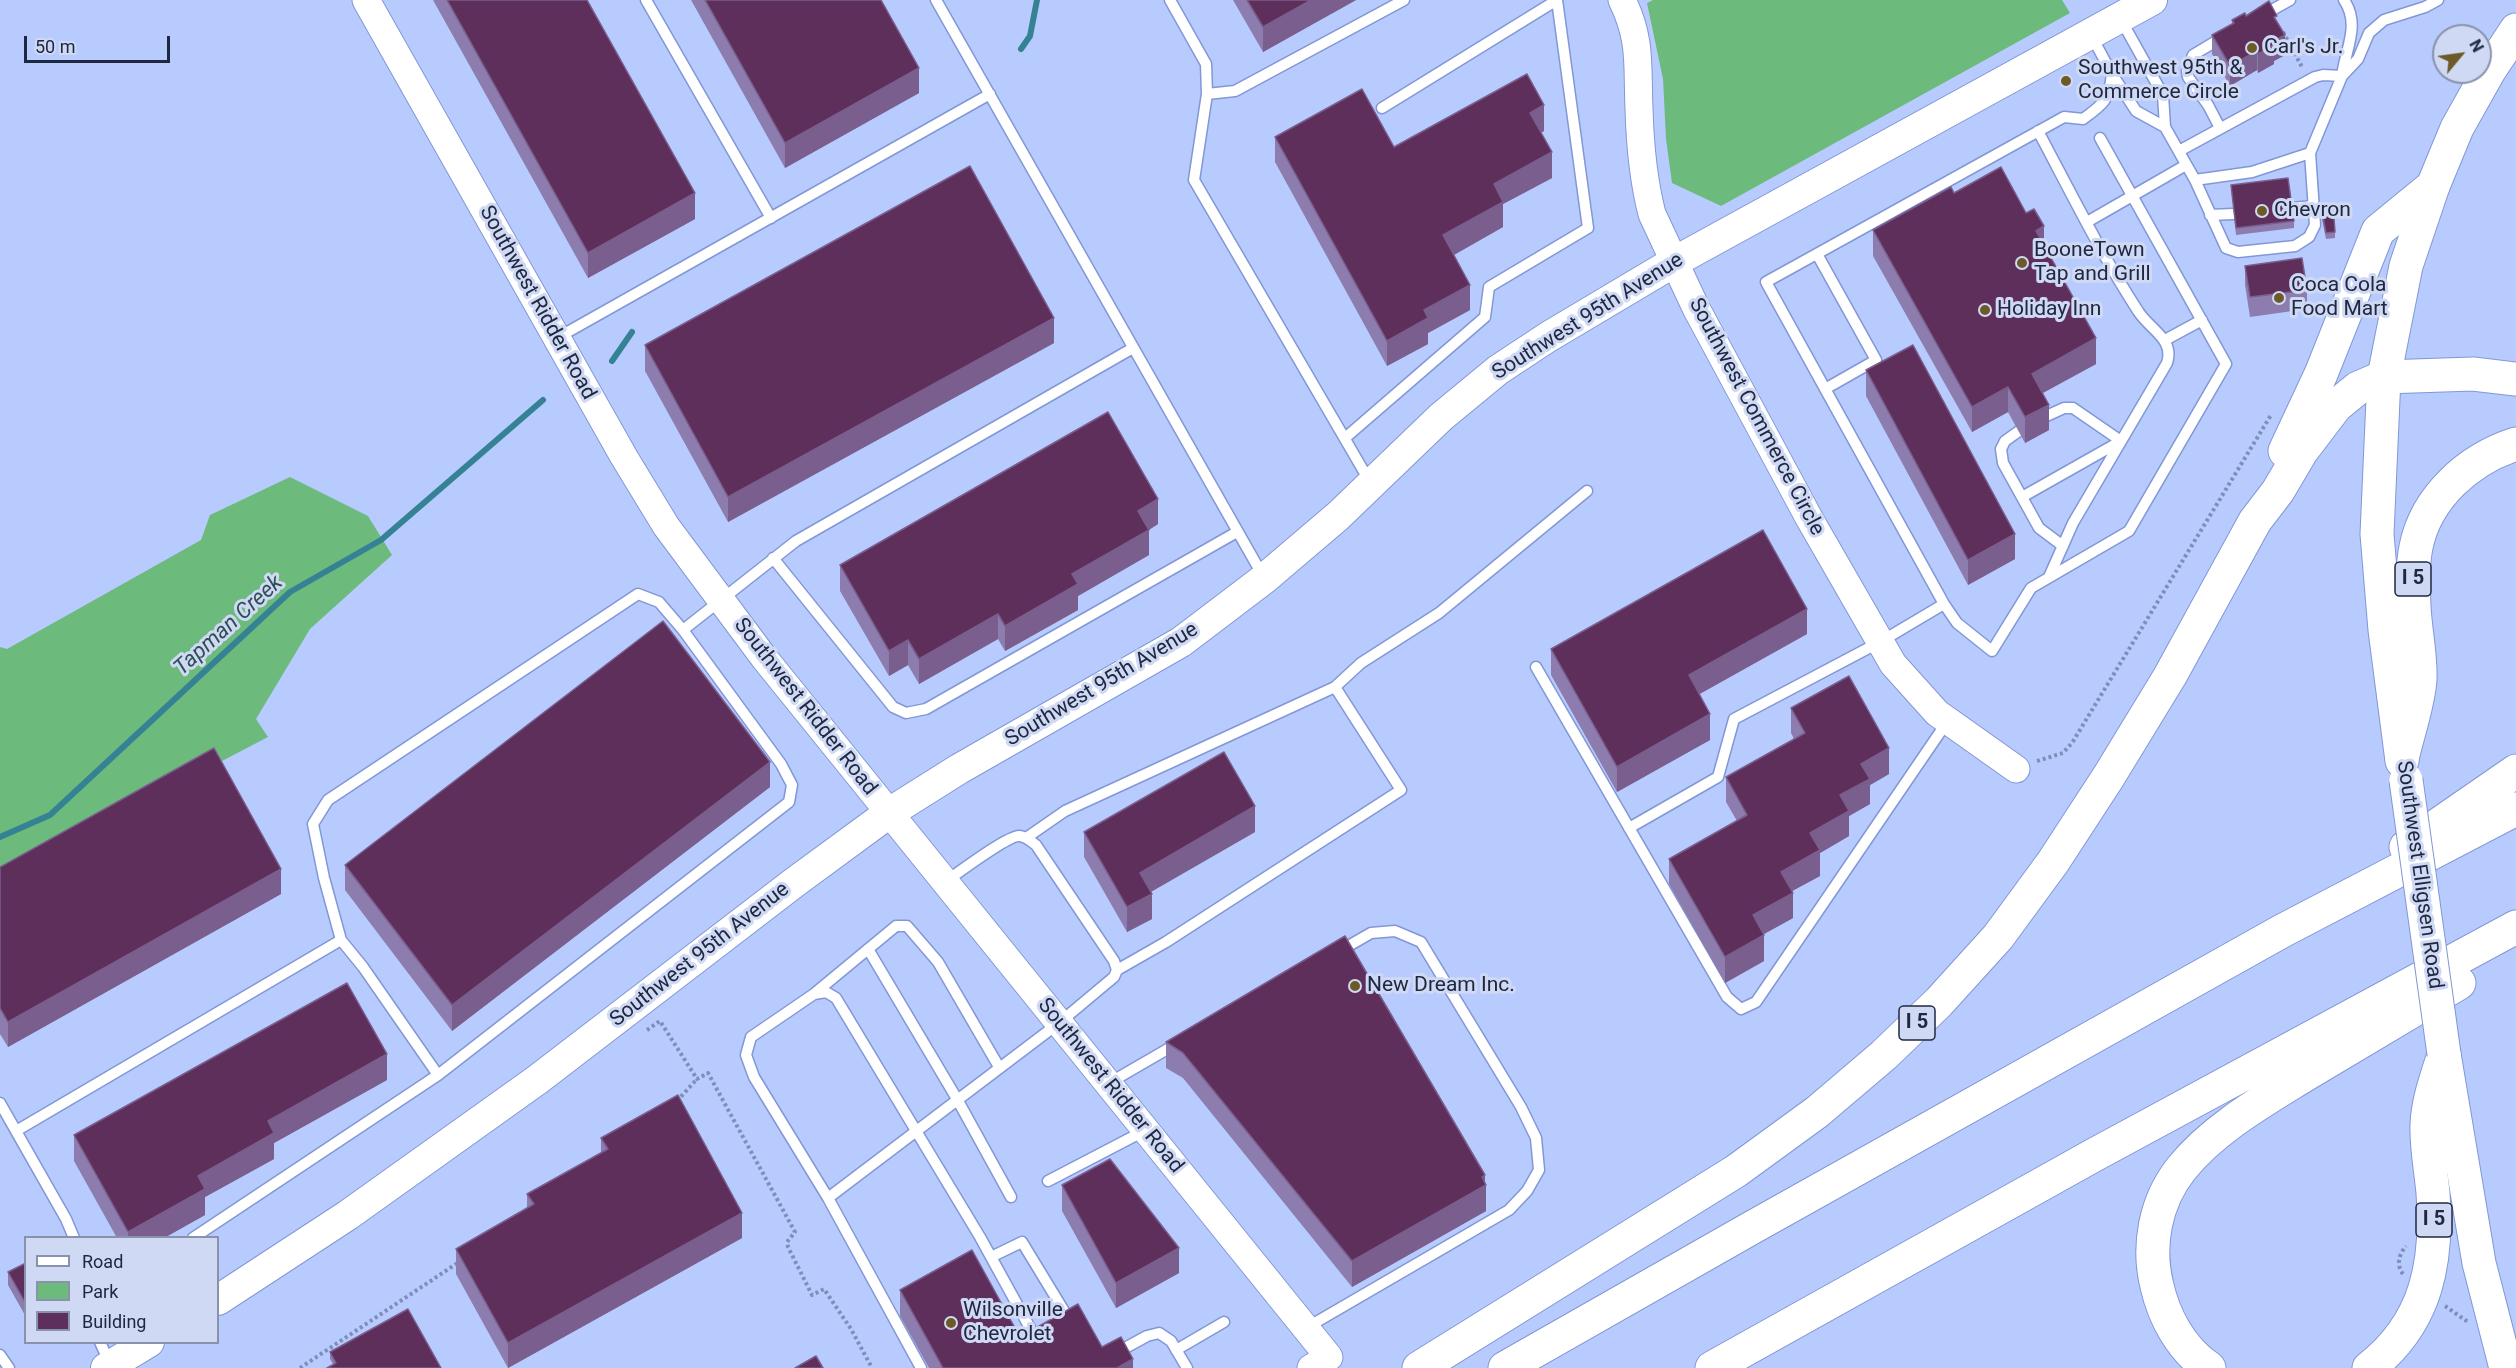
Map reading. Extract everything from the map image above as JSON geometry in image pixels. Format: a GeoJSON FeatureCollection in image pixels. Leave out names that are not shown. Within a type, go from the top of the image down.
{"type":"FeatureCollection","features":[{"type":"Feature","properties":{"kind":"main road","name":"Southwest 95th Avenue"},"geometry":{"type":"LineString","coordinates":[[219,1299],[354,1210],[528,1087],[795,882],[889,813],[959,769],[1180,642],[1264,579],[1338,516],[1441,417],[1498,370],[1548,337],[1674,262],[2152,0]]}},
{"type":"Feature","properties":{"kind":"main road","name":"Southwest Elligsen Road"},"geometry":{"type":"LineString","coordinates":[[2506,1368],[2479,1263],[2444,1054],[2385,630],[2377,534],[2384,377],[2406,266],[2433,186],[2457,128],[2489,71],[2516,30]]}},
{"type":"Feature","properties":{"kind":"main road","name":"I 5"},"geometry":{"type":"LineString","coordinates":[[2255,521],[2267,486],[2322,374],[2378,231],[2433,186]]}},
{"type":"Feature","properties":{"kind":"main road","name":"I 5"},"geometry":{"type":"LineString","coordinates":[[1419,1368],[1736,1171],[1817,1112],[1884,1055],[1939,1002],[1998,937],[2072,834],[2170,676],[2255,521],[2278,491],[2301,452],[2336,406],[2358,388],[2384,377],[2473,374],[2516,379]]}},
{"type":"Feature","properties":{"kind":"main road","name":"I 5"},"geometry":{"type":"LineString","coordinates":[[2404,770],[2420,680],[2413,573],[2416,547],[2424,522],[2439,496],[2475,462],[2516,444]]}},
{"type":"Feature","properties":{"kind":"main road"},"geometry":{"type":"LineString","coordinates":[[2282,932],[2516,771]]}},
{"type":"Feature","properties":{"kind":"main road"},"geometry":{"type":"LineString","coordinates":[[1505,1368],[2282,932],[2516,809]]}},
{"type":"Feature","properties":{"kind":"main road"},"geometry":{"type":"LineString","coordinates":[[1712,1368],[2094,1155],[2516,927]]}},
{"type":"Feature","properties":{"kind":"main road"},"geometry":{"type":"LineString","coordinates":[[2209,1368],[2189,1350],[2175,1333],[2160,1299],[2154,1273],[2154,1228],[2164,1198],[2180,1170],[2206,1144],[2258,1104],[2516,948]]}},
{"type":"Feature","properties":{"kind":"main road","name":"I 5"},"geometry":{"type":"LineString","coordinates":[[2369,1368],[2385,1356],[2401,1338],[2426,1293],[2435,1235],[2427,1128],[2428,1106],[2444,1054]]}},
{"type":"Feature","properties":{"kind":"main road"},"geometry":{"type":"LineString","coordinates":[[106,1359],[144,1344]]}},
{"type":"Feature","properties":{"kind":"street","name":"Southwest Commerce Circle"},"geometry":{"type":"LineString","coordinates":[[1622,0],[1639,54],[1639,107],[1646,188],[1652,214],[1696,308],[1809,518],[1893,664],[1914,690],[1948,722],[2016,769]]}},
{"type":"Feature","properties":{"kind":"street","name":"Southwest Ridder Road"},"geometry":{"type":"LineString","coordinates":[[371,4],[653,507],[765,659],[1305,1328],[1320,1363]]}},
{"type":"Feature","properties":{"kind":"lane"},"geometry":{"type":"LineString","coordinates":[[646,0],[771,218]]}},
{"type":"Feature","properties":{"kind":"lane"},"geometry":{"type":"LineString","coordinates":[[936,0],[1264,579]]}},
{"type":"Feature","properties":{"kind":"lane"},"geometry":{"type":"LineString","coordinates":[[1170,0],[1206,64],[1207,94],[1194,180],[1371,484]]}},
{"type":"Feature","properties":{"kind":"lane"},"geometry":{"type":"LineString","coordinates":[[1207,94],[1235,92],[1389,4],[1404,0]]}},
{"type":"Feature","properties":{"kind":"lane"},"geometry":{"type":"LineString","coordinates":[[1345,438],[1485,317],[1489,287],[1588,228],[1557,0],[1382,108]]}},
{"type":"Feature","properties":{"kind":"lane"},"geometry":{"type":"LineString","coordinates":[[2250,22],[2290,0]]}},
{"type":"Feature","properties":{"kind":"lane"},"geometry":{"type":"LineString","coordinates":[[2120,18],[2163,95],[2165,127],[2195,180],[2226,248],[2238,252],[2295,246],[2309,237],[2315,225],[2310,153],[2342,76],[2344,58],[2354,26],[2344,0]]}},
{"type":"Feature","properties":{"kind":"lane"},"geometry":{"type":"LineString","coordinates":[[2179,151],[2309,80],[2324,75],[2342,76],[2358,60],[2369,33],[2384,20],[2426,7],[2438,0]]}},
{"type":"Feature","properties":{"kind":"lane"},"geometry":{"type":"LineString","coordinates":[[2220,128],[2208,105],[2188,77],[2187,71],[2193,55],[2230,33]]}},
{"type":"Feature","properties":{"kind":"lane"},"geometry":{"type":"LineString","coordinates":[[2091,34],[2112,74],[2136,111],[2165,127]]}},
{"type":"Feature","properties":{"kind":"lane"},"geometry":{"type":"LineString","coordinates":[[2100,138],[2226,364],[2129,531],[2031,588],[1992,651],[1957,623],[1944,604],[1766,282],[2064,117],[2083,119],[2106,102],[2110,93],[2112,74]]}},
{"type":"Feature","properties":{"kind":"lane"},"geometry":{"type":"LineString","coordinates":[[557,338],[990,94]]}},
{"type":"Feature","properties":{"kind":"lane"},"geometry":{"type":"LineString","coordinates":[[2038,131],[2139,313],[2165,340],[2169,350],[2167,363],[2073,523],[2049,577]]}},
{"type":"Feature","properties":{"kind":"lane"},"geometry":{"type":"LineString","coordinates":[[2195,180],[2252,172],[2310,153]]}},
{"type":"Feature","properties":{"kind":"lane"},"geometry":{"type":"LineString","coordinates":[[2087,222],[2186,165]]}},
{"type":"Feature","properties":{"kind":"lane"},"geometry":{"type":"LineString","coordinates":[[2291,208],[2314,206]]}},
{"type":"Feature","properties":{"kind":"lane"},"geometry":{"type":"LineString","coordinates":[[2210,215],[2233,214]]}},
{"type":"Feature","properties":{"kind":"lane"},"geometry":{"type":"LineString","coordinates":[[1817,254],[1876,360],[1825,389]]}},
{"type":"Feature","properties":{"kind":"lane"},"geometry":{"type":"LineString","coordinates":[[2165,340],[2202,320]]}},
{"type":"Feature","properties":{"kind":"lane"},"geometry":{"type":"LineString","coordinates":[[683,630],[773,558],[806,536],[1133,348]]}},
{"type":"Feature","properties":{"kind":"lane"},"geometry":{"type":"LineString","coordinates":[[2042,418],[2064,408],[2073,408],[2121,441]]}},
{"type":"Feature","properties":{"kind":"lane"},"geometry":{"type":"LineString","coordinates":[[2019,431],[2005,441],[2001,449],[2002,463],[2039,528],[2063,546]]}},
{"type":"Feature","properties":{"kind":"lane"},"geometry":{"type":"LineString","coordinates":[[2022,497],[2121,441]]}},
{"type":"Feature","properties":{"kind":"lane"},"geometry":{"type":"LineString","coordinates":[[1026,838],[1065,811],[1335,687],[1361,663],[1439,613],[1587,491]]}},
{"type":"Feature","properties":{"kind":"lane"},"geometry":{"type":"LineString","coordinates":[[773,558],[893,707],[906,713],[926,709],[1237,532]]}},
{"type":"Feature","properties":{"kind":"lane"},"geometry":{"type":"LineString","coordinates":[[196,1236],[438,1075],[789,802],[792,785],[781,764],[683,630],[659,602],[638,594],[327,800],[313,824],[324,878],[341,940],[363,967],[438,1075]]}},
{"type":"Feature","properties":{"kind":"lane"},"geometry":{"type":"LineString","coordinates":[[1629,828],[1718,777],[1734,719],[1880,642],[1944,604]]}},
{"type":"Feature","properties":{"kind":"lane"},"geometry":{"type":"LineString","coordinates":[[1536,667],[1727,997],[1741,1009],[1756,1002],[1948,722]]}},
{"type":"Feature","properties":{"kind":"lane"},"geometry":{"type":"LineString","coordinates":[[828,1198],[1059,1023],[1114,977],[1117,970],[1166,942],[1401,790],[1335,687]]}},
{"type":"Feature","properties":{"kind":"lane"},"geometry":{"type":"LineString","coordinates":[[945,882],[1006,841],[1018,835],[1026,838],[1036,845],[1114,961],[1117,970]]}},
{"type":"Feature","properties":{"kind":"lane"},"geometry":{"type":"LineString","coordinates":[[921,1368],[828,1198],[754,1077],[746,1056],[751,1037],[814,994],[896,926],[908,926],[938,962],[999,1067]]}},
{"type":"Feature","properties":{"kind":"lane"},"geometry":{"type":"LineString","coordinates":[[1305,1328],[1509,1210],[1527,1191],[1539,1170],[1536,1138],[1521,1107],[1420,942],[1395,931],[1371,933],[1330,956]]}},
{"type":"Feature","properties":{"kind":"lane"},"geometry":{"type":"LineString","coordinates":[[16,1131],[341,940]]}},
{"type":"Feature","properties":{"kind":"lane"},"geometry":{"type":"LineString","coordinates":[[868,949],[957,1099],[1011,1197]]}},
{"type":"Feature","properties":{"kind":"lane"},"geometry":{"type":"LineString","coordinates":[[814,994],[826,992],[836,998],[991,1257],[1035,1337],[1067,1316],[1022,1242],[991,1257]]}},
{"type":"Feature","properties":{"kind":"lane"},"geometry":{"type":"LineString","coordinates":[[1108,1083],[1189,1037]]}},
{"type":"Feature","properties":{"kind":"lane"},"geometry":{"type":"LineString","coordinates":[[0,1103],[66,1219],[73,1236]]}},
{"type":"Feature","properties":{"kind":"lane"},"geometry":{"type":"LineString","coordinates":[[1048,1181],[1146,1130]]}},
{"type":"Feature","properties":{"kind":"lane"},"geometry":{"type":"LineString","coordinates":[[1176,1350],[1224,1322]]}},
{"type":"Feature","properties":{"kind":"lane"},"geometry":{"type":"LineString","coordinates":[[1108,1358],[1147,1336],[1159,1333],[1171,1341],[1186,1368]]}},
{"type":"Feature","properties":{"kind":"lane"},"geometry":{"type":"LineString","coordinates":[[0,1355],[9,1368]]}},
{"type":"Feature","properties":{"kind":"path"},"geometry":{"type":"LineString","coordinates":[[2271,11],[2309,80]]}},
{"type":"Feature","properties":{"kind":"path"},"geometry":{"type":"LineString","coordinates":[[2016,769],[2063,753],[2072,743],[2277,405]]}},
{"type":"Feature","properties":{"kind":"path"},"geometry":{"type":"LineString","coordinates":[[647,1030],[660,1021],[681,1050],[697,1079]]}},
{"type":"Feature","properties":{"kind":"path"},"geometry":{"type":"LineString","coordinates":[[669,1108],[697,1079],[708,1073],[795,1232],[787,1242],[788,1247],[812,1295],[824,1289],[851,1329],[872,1368]]}},
{"type":"Feature","properties":{"kind":"path"},"geometry":{"type":"LineString","coordinates":[[300,1368],[462,1260]]}},
{"type":"Feature","properties":{"kind":"green space"},"geometry":{"type":"Polygon","coordinates":[[[1653,0],[2062,0],[2070,13],[1721,206],[1672,183],[1666,139],[1663,79],[1647,3],[1653,0]]]}},
{"type":"Feature","properties":{"kind":"green space"},"geometry":{"type":"Polygon","coordinates":[[[290,477],[368,516],[392,555],[310,629],[256,719],[268,737],[0,877],[0,647],[7,649],[201,540],[210,515],[290,477]]]}},
{"type":"Feature","properties":{"kind":"building"},"geometry":{"type":"Polygon","coordinates":[[[447,0],[587,0],[695,193],[588,253],[447,0]]]}},
{"type":"Feature","properties":{"kind":"building"},"geometry":{"type":"Polygon","coordinates":[[[705,0],[881,0],[919,68],[785,143],[705,0]]]}},
{"type":"Feature","properties":{"kind":"building"},"geometry":{"type":"Polygon","coordinates":[[[1247,0],[1311,0],[1263,27],[1247,0]]]}},
{"type":"Feature","properties":{"kind":"building"},"geometry":{"type":"Polygon","coordinates":[[[2269,1],[2277,16],[2274,17],[2285,35],[2272,42],[2274,45],[2258,54],[2257,51],[2230,66],[2212,35],[2234,23],[2232,20],[2245,13],[2246,16],[2269,1]]]}},
{"type":"Feature","properties":{"kind":"building"},"geometry":{"type":"Polygon","coordinates":[[[1527,74],[1544,105],[1530,113],[1552,152],[1494,184],[1503,202],[1443,235],[1470,285],[1424,310],[1428,318],[1387,341],[1275,137],[1362,89],[1394,147],[1527,74]]]}},
{"type":"Feature","properties":{"kind":"building"},"geometry":{"type":"Polygon","coordinates":[[[970,166],[1054,318],[728,497],[645,345],[970,166]]]}},
{"type":"Feature","properties":{"kind":"building","name":"Holiday Inn"},"geometry":{"type":"Polygon","coordinates":[[[2001,167],[2026,213],[2034,209],[2044,226],[2036,231],[2096,338],[2032,374],[2049,405],[2025,417],[2008,387],[1972,407],[1873,230],[1951,187],[1954,193],[2001,167]]]}},
{"type":"Feature","properties":{"kind":"building","name":"Chevron"},"geometry":{"type":"Polygon","coordinates":[[[2288,178],[2294,221],[2236,228],[2231,185],[2288,178]]]}},
{"type":"Feature","properties":{"kind":"building"},"geometry":{"type":"Polygon","coordinates":[[[2333,205],[2335,232],[2326,233],[2321,207],[2333,205]]]}},
{"type":"Feature","properties":{"kind":"building"},"geometry":{"type":"Polygon","coordinates":[[[2302,258],[2307,290],[2250,297],[2245,266],[2302,258]]]}},
{"type":"Feature","properties":{"kind":"building"},"geometry":{"type":"Polygon","coordinates":[[[1913,345],[2015,534],[1968,560],[1866,370],[1913,345]]]}},
{"type":"Feature","properties":{"kind":"building"},"geometry":{"type":"Polygon","coordinates":[[[1108,412],[1158,499],[1138,511],[1149,530],[1072,574],[1078,584],[1005,626],[998,614],[919,659],[908,640],[889,651],[840,565],[1108,412]]]}},
{"type":"Feature","properties":{"kind":"building"},"geometry":{"type":"Polygon","coordinates":[[[1763,530],[1807,609],[1689,675],[1710,714],[1617,767],[1551,649],[1763,530]]]}},
{"type":"Feature","properties":{"kind":"building"},"geometry":{"type":"Polygon","coordinates":[[[663,621],[770,762],[452,1005],[345,865],[663,621]]]}},
{"type":"Feature","properties":{"kind":"building"},"geometry":{"type":"Polygon","coordinates":[[[1849,676],[1889,748],[1861,764],[1870,779],[1840,795],[1849,811],[1810,833],[1820,850],[1781,872],[1793,893],[1753,915],[1764,935],[1725,957],[1669,859],[1747,815],[1726,777],[1805,733],[1791,708],[1849,676]]]}},
{"type":"Feature","properties":{"kind":"building"},"geometry":{"type":"Polygon","coordinates":[[[214,748],[281,869],[8,1022],[0,1008],[0,867],[214,748]]]}},
{"type":"Feature","properties":{"kind":"building"},"geometry":{"type":"Polygon","coordinates":[[[1224,752],[1255,806],[1140,873],[1152,894],[1127,907],[1084,832],[1224,752]]]}},
{"type":"Feature","properties":{"kind":"building"},"geometry":{"type":"Polygon","coordinates":[[[1345,936],[1485,1175],[1482,1177],[1486,1185],[1352,1261],[1183,1053],[1166,1042],[1345,936]]]}},
{"type":"Feature","properties":{"kind":"building"},"geometry":{"type":"Polygon","coordinates":[[[347,983],[387,1054],[268,1121],[274,1133],[198,1176],[205,1189],[128,1232],[74,1135],[347,983]]]}},
{"type":"Feature","properties":{"kind":"building"},"geometry":{"type":"Polygon","coordinates":[[[678,1095],[742,1213],[508,1343],[456,1249],[534,1204],[527,1194],[608,1149],[601,1138],[678,1095]]]}},
{"type":"Feature","properties":{"kind":"building"},"geometry":{"type":"Polygon","coordinates":[[[1110,1159],[1179,1248],[1116,1283],[1062,1185],[1110,1159]]]}},
{"type":"Feature","properties":{"kind":"building"},"geometry":{"type":"Polygon","coordinates":[[[972,1250],[1020,1337],[1078,1304],[1102,1347],[1121,1337],[1133,1359],[1117,1368],[943,1368],[900,1290],[972,1250]]]}},
{"type":"Feature","properties":{"kind":"building"},"geometry":{"type":"Polygon","coordinates":[[[24,1264],[24,1300],[8,1272],[24,1264]]]}},
{"type":"Feature","properties":{"kind":"building"},"geometry":{"type":"Polygon","coordinates":[[[408,1309],[441,1368],[327,1368],[336,1363],[330,1352],[408,1309]]]}},
{"type":"Feature","properties":{"kind":"building"},"geometry":{"type":"Polygon","coordinates":[[[816,1356],[823,1368],[795,1368],[816,1356]]]}},
{"type":"Feature","properties":{"kind":"waterway","name":"Tapman Creek"},"geometry":{"type":"LineString","coordinates":[[1021,49],[1030,36],[1037,0]]}},
{"type":"Feature","properties":{"kind":"waterway","name":"Tapman Creek"},"geometry":{"type":"LineString","coordinates":[[612,361],[632,332]]}},
{"type":"Feature","properties":{"kind":"waterway","name":"Tapman Creek"},"geometry":{"type":"LineString","coordinates":[[0,837],[50,815],[290,592],[381,540],[543,400]]}},
{"type":"Feature","properties":{"kind":"place","name":"Carl's Jr."},"geometry":{"type":"Point","coordinates":[2252,48]}},
{"type":"Feature","properties":{"kind":"place","name":"Southwest 95th & Commerce Circle"},"geometry":{"type":"Point","coordinates":[2066,81]}},
{"type":"Feature","properties":{"kind":"place","name":"Chevron"},"geometry":{"type":"Point","coordinates":[2262,211]}},
{"type":"Feature","properties":{"kind":"place","name":"BooneTown Tap and Grill"},"geometry":{"type":"Point","coordinates":[2022,263]}},
{"type":"Feature","properties":{"kind":"place","name":"Coca Cola Food Mart"},"geometry":{"type":"Point","coordinates":[2279,298]}},
{"type":"Feature","properties":{"kind":"place","name":"Holiday Inn"},"geometry":{"type":"Point","coordinates":[1985,310]}},
{"type":"Feature","properties":{"kind":"place","name":"New Dream Inc."},"geometry":{"type":"Point","coordinates":[1355,986]}},
{"type":"Feature","properties":{"kind":"place","name":"Wilsonville Chevrolet"},"geometry":{"type":"Point","coordinates":[951,1323]}}]}
